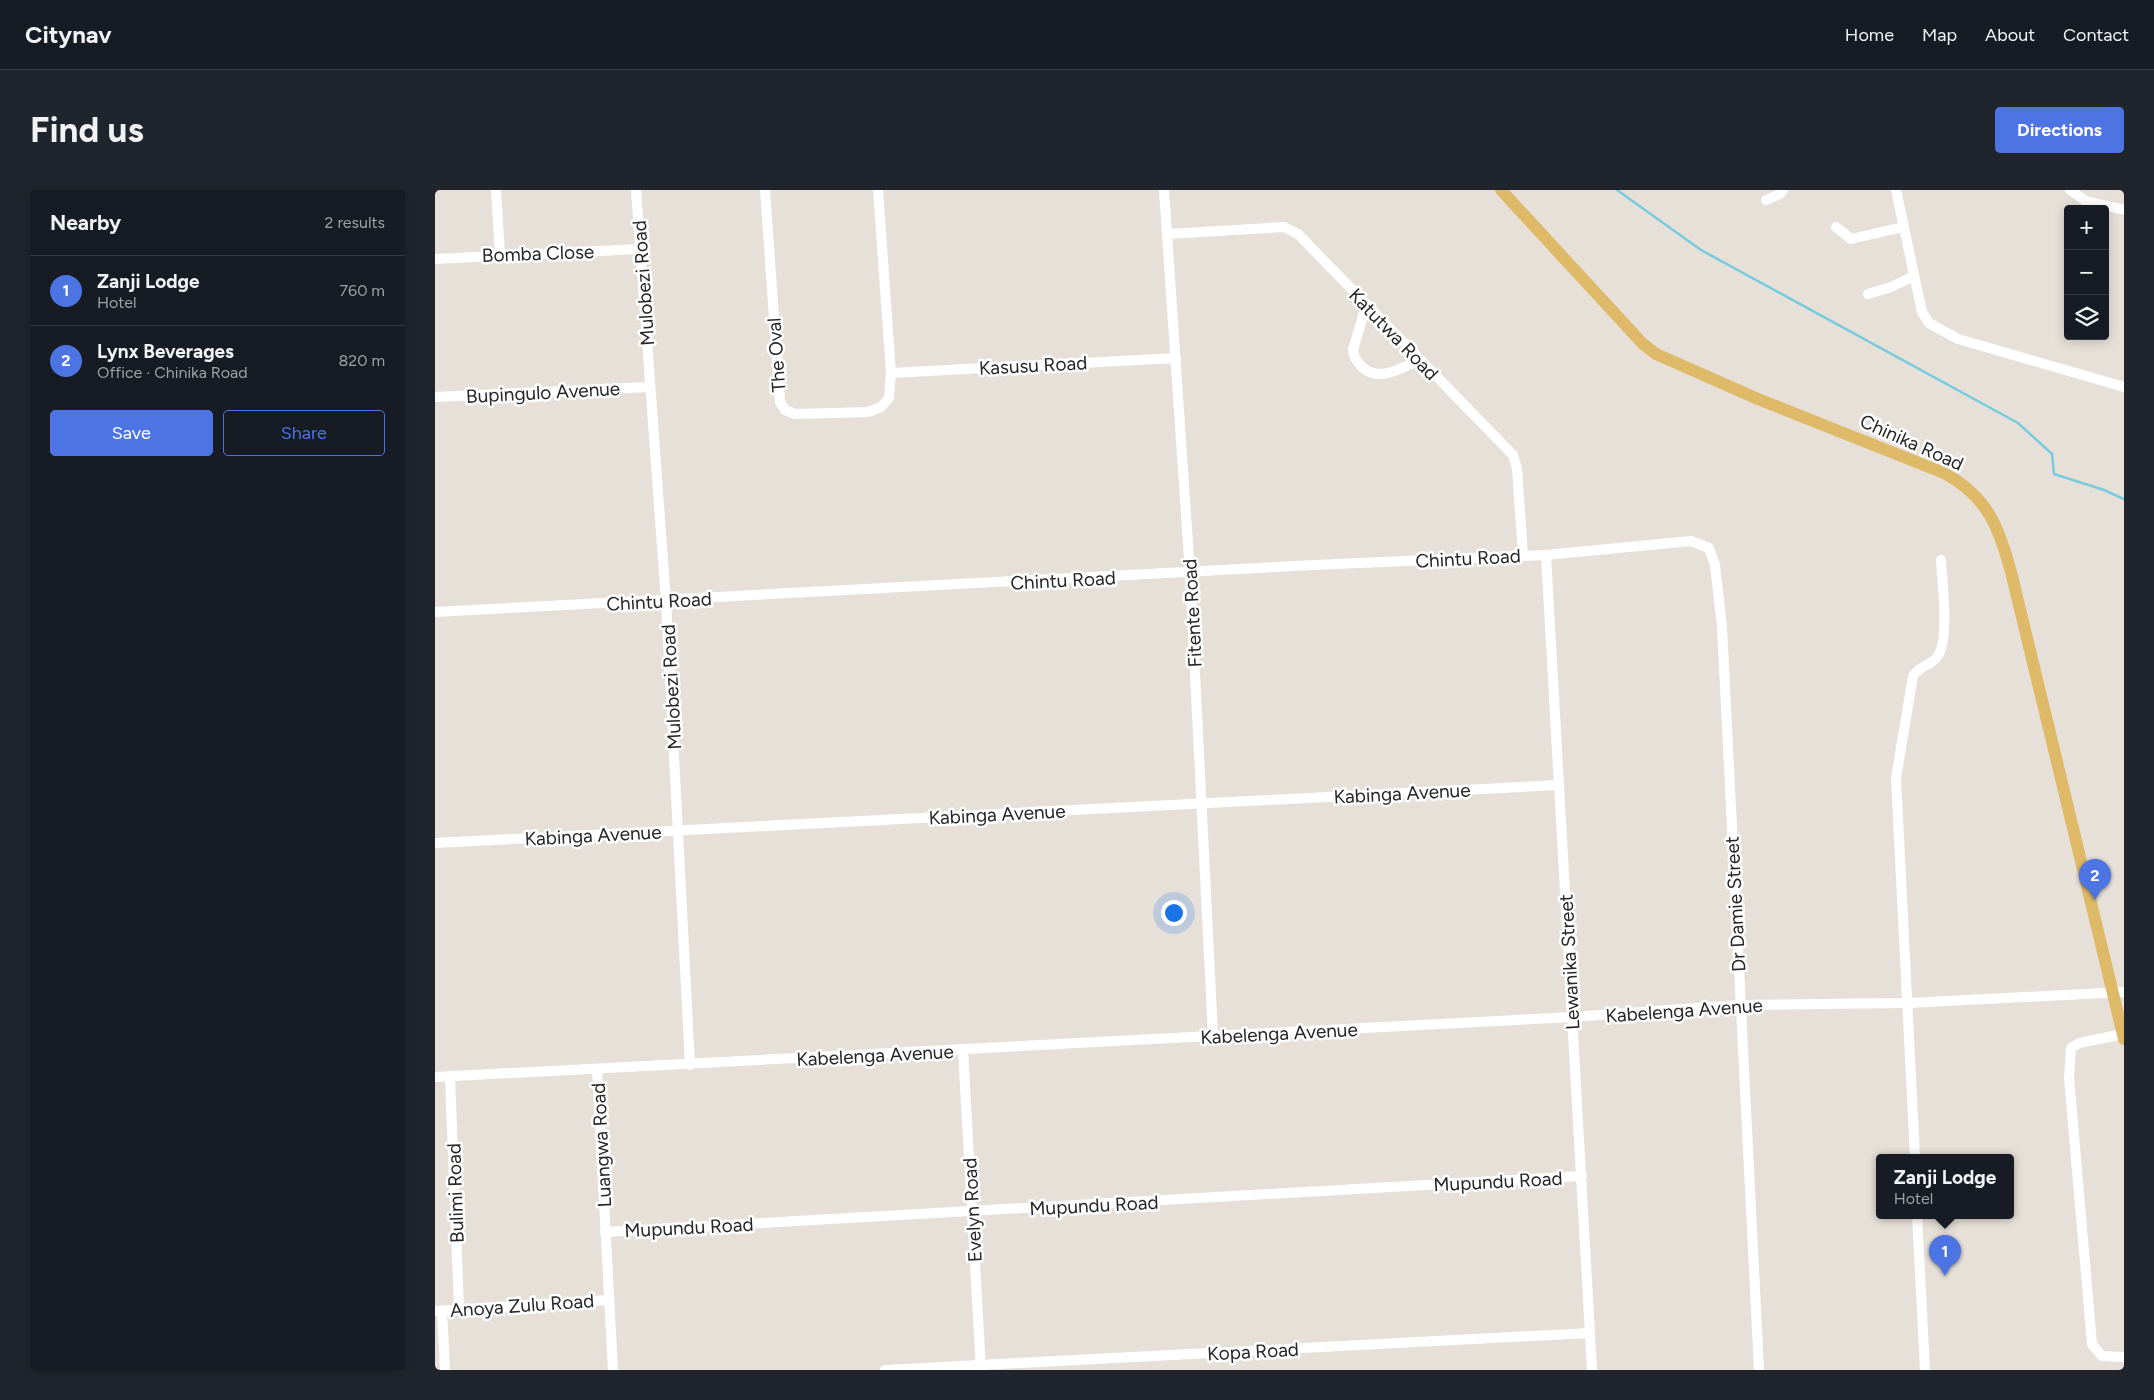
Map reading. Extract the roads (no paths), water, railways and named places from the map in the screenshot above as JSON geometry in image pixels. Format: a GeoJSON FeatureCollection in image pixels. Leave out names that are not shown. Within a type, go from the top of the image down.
{"type":"FeatureCollection","features":[{"type":"Feature","properties":{"kind":"main road","name":"Chinika Road"},"geometry":{"type":"LineString","coordinates":[[1501,190],[1643,344],[1656,354],[1750,396],[1944,473],[1967,488],[1986,508],[2000,534],[2012,576],[2118,993],[2123,1036]]}},
{"type":"Feature","properties":{"kind":"street"},"geometry":{"type":"LineString","coordinates":[[496,190],[500,254]]}},
{"type":"Feature","properties":{"kind":"street","name":"Mulobezi Road"},"geometry":{"type":"LineString","coordinates":[[636,190],[666,601],[691,1065]]}},
{"type":"Feature","properties":{"kind":"street","name":"The Oval"},"geometry":{"type":"LineString","coordinates":[[765,190],[780,402],[785,410],[795,414],[814,415],[868,412],[881,407],[889,398],[891,373],[878,190]]}},
{"type":"Feature","properties":{"kind":"street","name":"Fitente Road"},"geometry":{"type":"LineString","coordinates":[[1164,190],[1190,573],[1203,804],[1213,1036]]}},
{"type":"Feature","properties":{"kind":"street"},"geometry":{"type":"LineString","coordinates":[[1766,200],[1783,190]]}},
{"type":"Feature","properties":{"kind":"street"},"geometry":{"type":"LineString","coordinates":[[1896,190],[1925,318],[1944,332],[1977,345],[2124,387]]}},
{"type":"Feature","properties":{"kind":"street"},"geometry":{"type":"LineString","coordinates":[[2070,190],[2086,201],[2124,210]]}},
{"type":"Feature","properties":{"kind":"street"},"geometry":{"type":"LineString","coordinates":[[1836,227],[1851,239],[1903,227]]}},
{"type":"Feature","properties":{"kind":"street","name":"Katutwa Road"},"geometry":{"type":"LineString","coordinates":[[1168,234],[1274,228],[1292,230],[1513,455],[1517,469],[1523,555]]}},
{"type":"Feature","properties":{"kind":"street","name":"Bomba Close"},"geometry":{"type":"LineString","coordinates":[[435,259],[500,254],[640,249]]}},
{"type":"Feature","properties":{"kind":"street"},"geometry":{"type":"LineString","coordinates":[[1868,294],[1891,287],[1914,276]]}},
{"type":"Feature","properties":{"kind":"street"},"geometry":{"type":"LineString","coordinates":[[1366,305],[1353,350],[1354,357],[1360,366],[1377,375],[1419,360]]}},
{"type":"Feature","properties":{"kind":"street","name":"Kasusu Road"},"geometry":{"type":"LineString","coordinates":[[891,373],[1176,358]]}},
{"type":"Feature","properties":{"kind":"street","name":"Bupingulo Avenue"},"geometry":{"type":"LineString","coordinates":[[435,397],[650,387]]}},
{"type":"Feature","properties":{"kind":"street","name":"Chintu Road"},"geometry":{"type":"LineString","coordinates":[[435,612],[1546,555],[1691,541]]}},
{"type":"Feature","properties":{"kind":"street","name":"Dr Damie Street"},"geometry":{"type":"LineString","coordinates":[[1691,541],[1709,548],[1713,555],[1721,618],[1739,1004],[1759,1370]]}},
{"type":"Feature","properties":{"kind":"street","name":"Lewanika Street"},"geometry":{"type":"LineString","coordinates":[[1546,555],[1592,1370]]}},
{"type":"Feature","properties":{"kind":"street"},"geometry":{"type":"LineString","coordinates":[[1915,1154],[1896,771],[1913,676],[1917,669],[1933,662],[1941,651],[1943,626],[1941,560]]}},
{"type":"Feature","properties":{"kind":"street","name":"Kabinga Avenue"},"geometry":{"type":"LineString","coordinates":[[435,843],[1559,785]]}},
{"type":"Feature","properties":{"kind":"street","name":"Kabelenga Avenue"},"geometry":{"type":"LineString","coordinates":[[435,1077],[691,1065],[1572,1017],[1739,1004],[1908,1003],[2118,993]]}},
{"type":"Feature","properties":{"kind":"street"},"geometry":{"type":"LineString","coordinates":[[2123,1036],[2079,1043],[2071,1048],[2069,1078],[2092,1344],[2102,1356],[2124,1357]]}},
{"type":"Feature","properties":{"kind":"street","name":"Evelyn Road"},"geometry":{"type":"LineString","coordinates":[[963,1050],[981,1368]]}},
{"type":"Feature","properties":{"kind":"street","name":"Luangwa Road"},"geometry":{"type":"LineString","coordinates":[[597,1069],[613,1370]]}},
{"type":"Feature","properties":{"kind":"street","name":"Bulimi Road"},"geometry":{"type":"LineString","coordinates":[[450,1077],[459,1309]]}},
{"type":"Feature","properties":{"kind":"street","name":"Mupundu Road"},"geometry":{"type":"LineString","coordinates":[[605,1232],[1582,1176]]}},
{"type":"Feature","properties":{"kind":"street"},"geometry":{"type":"LineString","coordinates":[[1917,1219],[1925,1370]]}},
{"type":"Feature","properties":{"kind":"street","name":"Anoya Zulu Road"},"geometry":{"type":"LineString","coordinates":[[439,1311],[609,1300]]}},
{"type":"Feature","properties":{"kind":"street"},"geometry":{"type":"LineString","coordinates":[[439,1311],[445,1370]]}},
{"type":"Feature","properties":{"kind":"street","name":"Kopa Road"},"geometry":{"type":"LineString","coordinates":[[885,1370],[981,1368],[1590,1333]]}},
{"type":"Feature","properties":{"kind":"waterway"},"geometry":{"type":"LineString","coordinates":[[1617,190],[1701,250],[2018,423],[2052,454],[2054,474],[2104,490],[2124,499]]}},
{"type":"Feature","properties":{"kind":"place","name":"Lynx Beverages"},"geometry":{"type":"Point","coordinates":[2095,900]}},
{"type":"Feature","properties":{"kind":"place","name":"Zanji Lodge"},"geometry":{"type":"Point","coordinates":[1945,1276]}}]}
